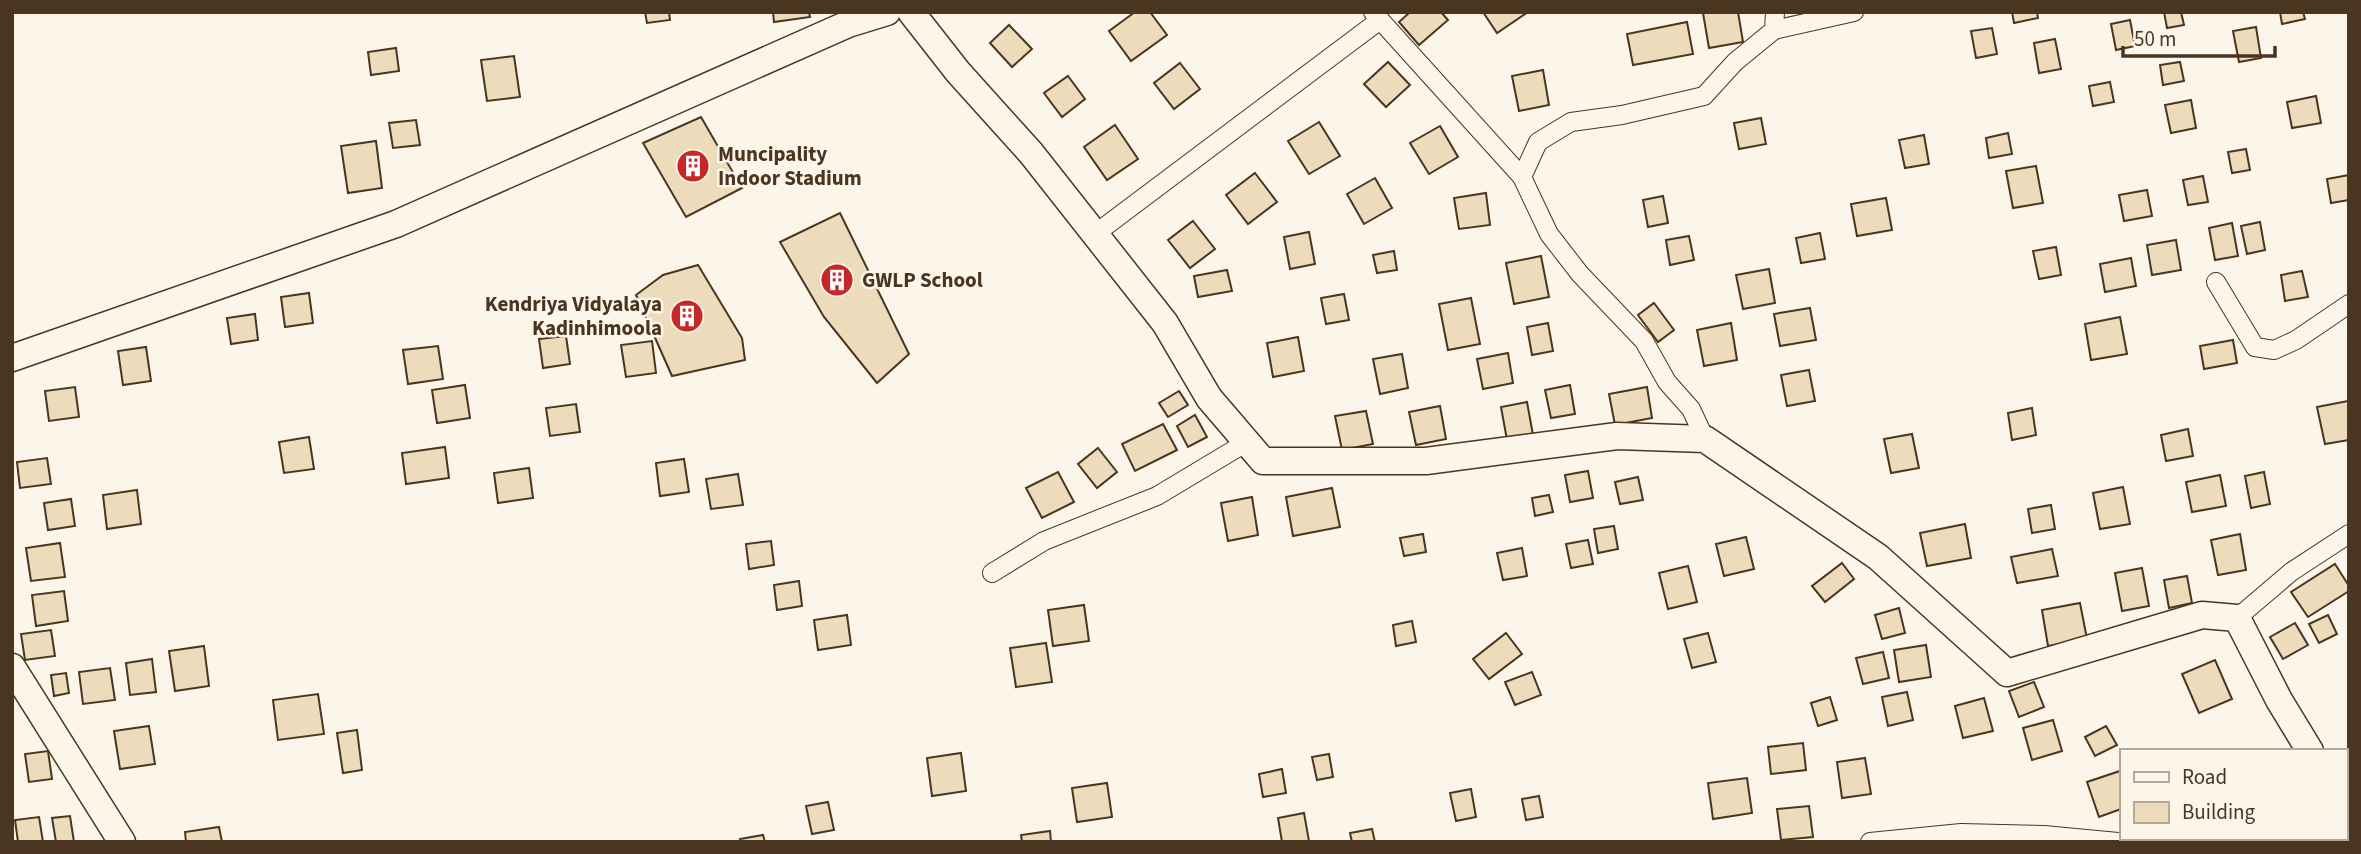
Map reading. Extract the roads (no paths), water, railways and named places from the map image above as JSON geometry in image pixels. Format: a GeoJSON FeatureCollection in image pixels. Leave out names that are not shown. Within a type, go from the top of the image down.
{"type":"FeatureCollection","features":[{"type":"Feature","properties":{"kind":"main road"},"geometry":{"type":"LineString","coordinates":[[12,358],[396,224],[848,24],[887,12]]}},
{"type":"Feature","properties":{"kind":"main road"},"geometry":{"type":"LineString","coordinates":[[911,12],[958,72],[1031,153],[1165,323],[1209,398],[1263,461],[1426,461],[1617,436],[1705,439],[1878,557],[2007,673],[2202,615],[2237,618],[2279,700],[2309,749]]}},
{"type":"Feature","properties":{"kind":"main road"},"geometry":{"type":"LineString","coordinates":[[12,667],[122,842]]}},
{"type":"Feature","properties":{"kind":"street"},"geometry":{"type":"LineString","coordinates":[[1522,177],[1538,142],[1572,122],[1622,115],[1704,96],[1774,21],[1854,12]]}},
{"type":"Feature","properties":{"kind":"street"},"geometry":{"type":"LineString","coordinates":[[1095,234],[1376,16],[1522,177],[1549,234],[1580,274],[1644,341],[1667,382],[1691,409],[1705,439]]}},
{"type":"Feature","properties":{"kind":"street"},"geometry":{"type":"LineString","coordinates":[[2216,282],[2255,347],[2274,351],[2297,340],[2349,304]]}},
{"type":"Feature","properties":{"kind":"street"},"geometry":{"type":"LineString","coordinates":[[992,573],[1044,541],[1157,496],[1247,442]]}},
{"type":"Feature","properties":{"kind":"street"},"geometry":{"type":"LineString","coordinates":[[2237,618],[2291,572],[2349,534]]}},
{"type":"Feature","properties":{"kind":"street"},"geometry":{"type":"LineString","coordinates":[[1870,842],[1961,832],[2044,835],[2118,842]]}},
{"type":"Feature","properties":{"kind":"place","name":"Muncipality Indoor Stadium"},"geometry":{"type":"Point","coordinates":[693,166]}},
{"type":"Feature","properties":{"kind":"place","name":"GWLP School"},"geometry":{"type":"Point","coordinates":[837,280]}},
{"type":"Feature","properties":{"kind":"place","name":"Kendriya Vidyalaya Kadinhimoola"},"geometry":{"type":"Point","coordinates":[687,316]}}]}
